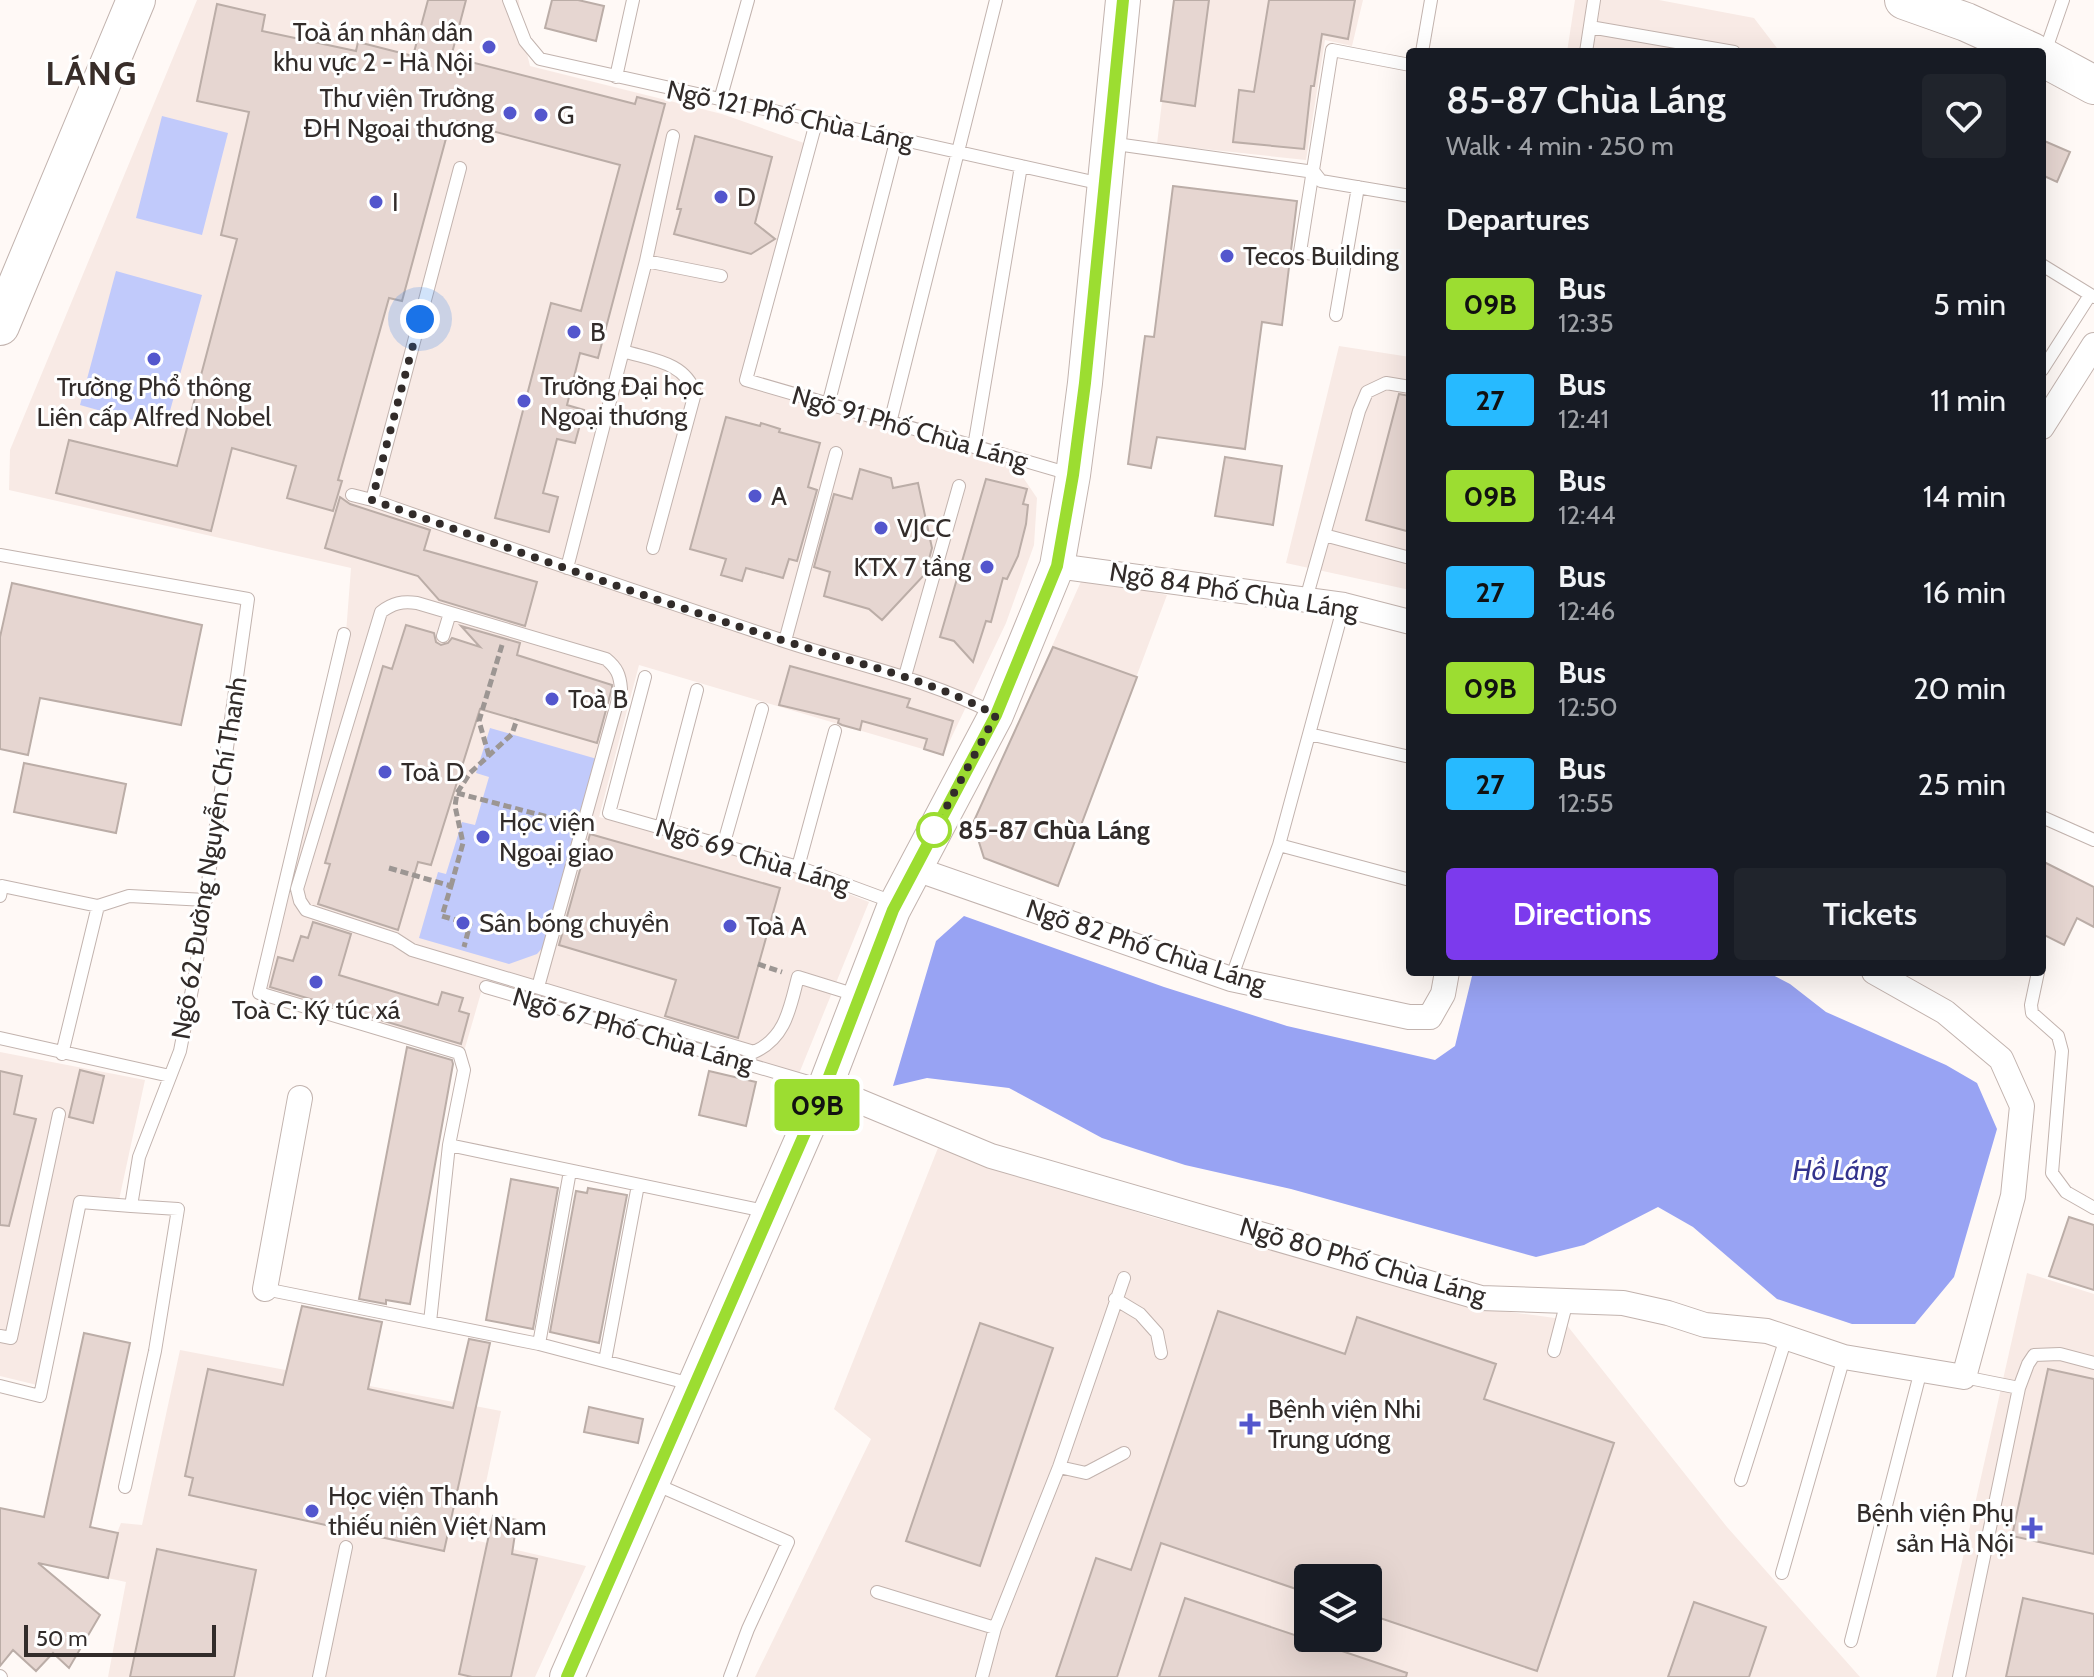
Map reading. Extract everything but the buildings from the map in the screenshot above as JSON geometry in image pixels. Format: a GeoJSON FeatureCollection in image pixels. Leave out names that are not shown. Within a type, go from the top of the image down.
{"type":"FeatureCollection","features":[{"type":"Feature","properties":{"kind":"main road"},"geometry":{"type":"LineString","coordinates":[[0,326],[136,0]]}},
{"type":"Feature","properties":{"kind":"main road"},"geometry":{"type":"LineString","coordinates":[[1904,0],[1966,22],[2023,48]]}},
{"type":"Feature","properties":{"kind":"main road"},"geometry":{"type":"LineString","coordinates":[[2046,59],[2094,85]]}},
{"type":"Feature","properties":{"kind":"street"},"geometry":{"type":"LineString","coordinates":[[567,1677],[825,1087],[896,903],[996,715],[1057,566],[1073,475],[1123,0]]}},
{"type":"Feature","properties":{"kind":"street"},"geometry":{"type":"LineString","coordinates":[[2046,421],[2094,345]]}},
{"type":"Feature","properties":{"kind":"street","name":"Ngõ 84 Phố Chùa Láng"},"geometry":{"type":"LineString","coordinates":[[1057,566],[1306,599],[1406,621]]}},
{"type":"Feature","properties":{"kind":"street","name":"Ngõ 82 Phố Chùa Láng"},"geometry":{"type":"LineString","coordinates":[[913,868],[1231,979],[1409,1017],[1430,1017],[1443,994],[1446,976]]}},
{"type":"Feature","properties":{"kind":"street"},"geometry":{"type":"LineString","coordinates":[[1885,976],[1945,1012],[2001,1059],[2022,1106],[2013,1196],[1964,1377]]}},
{"type":"Feature","properties":{"kind":"street","name":"Ngõ 80 Phố Chùa Láng"},"geometry":{"type":"LineString","coordinates":[[825,1087],[991,1156],[1481,1298],[1623,1303],[1705,1325],[1767,1331],[1844,1357],[1964,1377]]}},
{"type":"Feature","properties":{"kind":"street"},"geometry":{"type":"LineString","coordinates":[[265,1289],[300,1098]]}},
{"type":"Feature","properties":{"kind":"lane","name":"Ngõ 121 Phố Chùa Láng"},"geometry":{"type":"LineString","coordinates":[[509,0],[525,41],[540,59],[1105,185]]}},
{"type":"Feature","properties":{"kind":"lane"},"geometry":{"type":"LineString","coordinates":[[616,77],[633,0]]}},
{"type":"Feature","properties":{"kind":"lane"},"geometry":{"type":"LineString","coordinates":[[720,100],[748,0]]}},
{"type":"Feature","properties":{"kind":"lane"},"geometry":{"type":"LineString","coordinates":[[890,423],[996,0]]}},
{"type":"Feature","properties":{"kind":"lane"},"geometry":{"type":"LineString","coordinates":[[1423,48],[1431,0]]}},
{"type":"Feature","properties":{"kind":"lane"},"geometry":{"type":"LineString","coordinates":[[1587,48],[1594,0]]}},
{"type":"Feature","properties":{"kind":"lane"},"geometry":{"type":"LineString","coordinates":[[2046,48],[2063,0]]}},
{"type":"Feature","properties":{"kind":"lane"},"geometry":{"type":"LineString","coordinates":[[1590,27],[1711,48]]}},
{"type":"Feature","properties":{"kind":"lane"},"geometry":{"type":"LineString","coordinates":[[1340,258],[1300,252],[1332,50],[1406,64]]}},
{"type":"Feature","properties":{"kind":"lane","name":"Ngõ 91 Phố Chùa Láng"},"geometry":{"type":"LineString","coordinates":[[817,119],[746,380],[1073,475]]}},
{"type":"Feature","properties":{"kind":"lane"},"geometry":{"type":"LineString","coordinates":[[567,568],[646,261],[673,136]]}},
{"type":"Feature","properties":{"kind":"lane"},"geometry":{"type":"LineString","coordinates":[[828,405],[897,138]]}},
{"type":"Feature","properties":{"kind":"lane"},"geometry":{"type":"LineString","coordinates":[[1109,143],[1314,172],[1321,181],[1406,195]]}},
{"type":"Feature","properties":{"kind":"lane"},"geometry":{"type":"LineString","coordinates":[[974,447],[1021,166]]}},
{"type":"Feature","properties":{"kind":"lane"},"geometry":{"type":"LineString","coordinates":[[372,500],[460,168]]}},
{"type":"Feature","properties":{"kind":"lane"},"geometry":{"type":"LineString","coordinates":[[1336,315],[1358,187]]}},
{"type":"Feature","properties":{"kind":"lane"},"geometry":{"type":"LineString","coordinates":[[646,261],[721,276]]}},
{"type":"Feature","properties":{"kind":"lane"},"geometry":{"type":"LineString","coordinates":[[2046,267],[2092,296],[2046,364]]}},
{"type":"Feature","properties":{"kind":"lane"},"geometry":{"type":"LineString","coordinates":[[623,351],[679,369],[690,379],[695,393],[653,548]]}},
{"type":"Feature","properties":{"kind":"lane"},"geometry":{"type":"LineString","coordinates":[[1306,599],[1367,392],[1386,383],[1406,386]]}},
{"type":"Feature","properties":{"kind":"lane"},"geometry":{"type":"LineString","coordinates":[[785,641],[836,453]]}},
{"type":"Feature","properties":{"kind":"lane"},"geometry":{"type":"LineString","coordinates":[[905,676],[959,486]]}},
{"type":"Feature","properties":{"kind":"lane"},"geometry":{"type":"LineString","coordinates":[[352,495],[785,641],[958,694],[996,715]]}},
{"type":"Feature","properties":{"kind":"lane"},"geometry":{"type":"LineString","coordinates":[[1324,535],[1406,557]]}},
{"type":"Feature","properties":{"kind":"lane","name":"Ngõ 62 Đường Nguyễn Chí Thanh"},"geometry":{"type":"LineString","coordinates":[[0,555],[248,599],[206,900],[180,1051],[139,1157],[131,1206]]}},
{"type":"Feature","properties":{"kind":"lane"},"geometry":{"type":"LineString","coordinates":[[538,987],[621,689],[620,677],[606,659],[405,601],[392,604],[381,612],[297,889],[306,910],[356,922],[412,950],[754,1052],[767,1046],[785,1023],[798,977],[860,996]]}},
{"type":"Feature","properties":{"kind":"lane"},"geometry":{"type":"LineString","coordinates":[[1231,979],[1279,845],[1344,605]]}},
{"type":"Feature","properties":{"kind":"lane"},"geometry":{"type":"LineString","coordinates":[[443,636],[450,613]]}},
{"type":"Feature","properties":{"kind":"lane"},"geometry":{"type":"LineString","coordinates":[[344,634],[259,993],[459,1053],[464,1070],[449,1145],[430,1322]]}},
{"type":"Feature","properties":{"kind":"lane","name":"Ngõ 69 Chùa Láng"},"geometry":{"type":"LineString","coordinates":[[645,677],[609,813],[798,867],[896,903]]}},
{"type":"Feature","properties":{"kind":"lane"},"geometry":{"type":"LineString","coordinates":[[661,827],[697,690]]}},
{"type":"Feature","properties":{"kind":"lane"},"geometry":{"type":"LineString","coordinates":[[723,846],[762,709]]}},
{"type":"Feature","properties":{"kind":"lane"},"geometry":{"type":"LineString","coordinates":[[798,867],[835,731]]}},
{"type":"Feature","properties":{"kind":"lane"},"geometry":{"type":"LineString","coordinates":[[1309,734],[1406,756]]}},
{"type":"Feature","properties":{"kind":"lane"},"geometry":{"type":"LineString","coordinates":[[2046,819],[2094,840]]}},
{"type":"Feature","properties":{"kind":"lane"},"geometry":{"type":"LineString","coordinates":[[1279,845],[1406,879]]}},
{"type":"Feature","properties":{"kind":"lane"},"geometry":{"type":"LineString","coordinates":[[0,896],[2,886],[98,906],[129,896],[206,900]]}},
{"type":"Feature","properties":{"kind":"lane"},"geometry":{"type":"LineString","coordinates":[[62,1054],[98,906]]}},
{"type":"Feature","properties":{"kind":"lane"},"geometry":{"type":"LineString","coordinates":[[2037,976],[2032,1013],[2058,1036],[2062,1051],[2052,1173],[2066,1192],[2094,1208]]}},
{"type":"Feature","properties":{"kind":"lane","name":"Ngõ 67 Phố Chùa Láng"},"geometry":{"type":"LineString","coordinates":[[486,987],[825,1087]]}},
{"type":"Feature","properties":{"kind":"lane"},"geometry":{"type":"LineString","coordinates":[[0,1038],[170,1076]]}},
{"type":"Feature","properties":{"kind":"lane"},"geometry":{"type":"LineString","coordinates":[[0,1336],[11,1338],[59,1114]]}},
{"type":"Feature","properties":{"kind":"lane"},"geometry":{"type":"LineString","coordinates":[[449,1145],[769,1212]]}},
{"type":"Feature","properties":{"kind":"lane"},"geometry":{"type":"LineString","coordinates":[[539,1344],[570,1171]]}},
{"type":"Feature","properties":{"kind":"lane"},"geometry":{"type":"LineString","coordinates":[[605,1361],[638,1185]]}},
{"type":"Feature","properties":{"kind":"lane"},"geometry":{"type":"LineString","coordinates":[[0,1386],[40,1396],[80,1202],[178,1209],[155,1351],[125,1487]]}},
{"type":"Feature","properties":{"kind":"lane"},"geometry":{"type":"LineString","coordinates":[[982,1677],[995,1628],[1059,1467],[1124,1278]]}},
{"type":"Feature","properties":{"kind":"lane"},"geometry":{"type":"LineString","coordinates":[[265,1289],[539,1344],[694,1385]]}},
{"type":"Feature","properties":{"kind":"lane"},"geometry":{"type":"LineString","coordinates":[[1115,1299],[1140,1314],[1157,1333],[1161,1353]]}},
{"type":"Feature","properties":{"kind":"lane"},"geometry":{"type":"LineString","coordinates":[[1554,1351],[1567,1301]]}},
{"type":"Feature","properties":{"kind":"lane"},"geometry":{"type":"LineString","coordinates":[[1741,1480],[1786,1338]]}},
{"type":"Feature","properties":{"kind":"lane"},"geometry":{"type":"LineString","coordinates":[[1959,1677],[2019,1388],[2028,1364],[2034,1355],[2060,1354],[2094,1363]]}},
{"type":"Feature","properties":{"kind":"lane"},"geometry":{"type":"LineString","coordinates":[[1782,1573],[1844,1357]]}},
{"type":"Feature","properties":{"kind":"lane"},"geometry":{"type":"LineString","coordinates":[[1851,1641],[1921,1370]]}},
{"type":"Feature","properties":{"kind":"lane"},"geometry":{"type":"LineString","coordinates":[[1964,1377],[2019,1388]]}},
{"type":"Feature","properties":{"kind":"lane"},"geometry":{"type":"LineString","coordinates":[[1059,1467],[1086,1473],[1124,1453]]}},
{"type":"Feature","properties":{"kind":"lane"},"geometry":{"type":"LineString","coordinates":[[652,1483],[788,1542],[748,1629],[730,1677]]}},
{"type":"Feature","properties":{"kind":"lane"},"geometry":{"type":"LineString","coordinates":[[319,1677],[346,1547]]}},
{"type":"Feature","properties":{"kind":"lane"},"geometry":{"type":"LineString","coordinates":[[877,1592],[995,1628]]}},
{"type":"Feature","properties":{"kind":"path"},"geometry":{"type":"LineString","coordinates":[[489,756],[479,721],[507,629]]}},
{"type":"Feature","properties":{"kind":"path"},"geometry":{"type":"LineString","coordinates":[[470,924],[442,916],[463,843],[455,806],[457,793],[470,773],[512,734],[517,719]]}},
{"type":"Feature","properties":{"kind":"path"},"geometry":{"type":"LineString","coordinates":[[457,793],[567,822]]}},
{"type":"Feature","properties":{"kind":"path"},"geometry":{"type":"LineString","coordinates":[[389,868],[451,886]]}},
{"type":"Feature","properties":{"kind":"path"},"geometry":{"type":"LineString","coordinates":[[758,964],[779,971]]}},
{"type":"Feature","properties":{"kind":"shaded area"},"geometry":{"type":"Polygon","coordinates":[[[197,0],[519,0],[521,29],[530,66],[722,114],[804,143],[740,383],[1014,464],[1037,498],[1034,545],[1006,623],[943,755],[639,665],[599,817],[798,874],[869,902],[798,1076],[485,979],[465,1048],[265,990],[344,659],[351,568],[9,490],[10,450],[197,0]]]}},
{"type":"Feature","properties":{"kind":"shaded area"},"geometry":{"type":"Polygon","coordinates":[[[1174,0],[1363,0],[1352,46],[1325,40],[1306,160],[1157,144],[1174,0]]]}},
{"type":"Feature","properties":{"kind":"shaded area"},"geometry":{"type":"Polygon","coordinates":[[[1575,0],[1659,0],[1754,18],[1777,48],[1568,48],[1575,0]]]}},
{"type":"Feature","properties":{"kind":"shaded area"},"geometry":{"type":"Polygon","coordinates":[[[162,116],[228,133],[202,235],[136,218],[162,116]]]}},
{"type":"Feature","properties":{"kind":"shaded area"},"geometry":{"type":"Polygon","coordinates":[[[116,271],[202,295],[165,429],[80,405],[116,271]]]}},
{"type":"Feature","properties":{"kind":"shaded area"},"geometry":{"type":"Polygon","coordinates":[[[1339,346],[1406,356],[1406,589],[1286,563],[1339,346]]]}},
{"type":"Feature","properties":{"kind":"shaded area"},"geometry":{"type":"Polygon","coordinates":[[[1083,577],[1167,595],[1058,886],[984,858],[973,823],[1083,577]]]}},
{"type":"Feature","properties":{"kind":"shaded area"},"geometry":{"type":"Polygon","coordinates":[[[490,728],[597,759],[544,946],[537,954],[509,964],[419,938],[438,872],[446,874],[462,822],[475,825],[489,777],[476,773],[490,728]]]}},
{"type":"Feature","properties":{"kind":"shaded area"},"geometry":{"type":"Polygon","coordinates":[[[0,1052],[145,1080],[119,1200],[80,1197],[37,1385],[0,1376],[0,1052]]]}},
{"type":"Feature","properties":{"kind":"shaded area","name":"Bệnh viện Nhi Trung ương"},"geometry":{"type":"Polygon","coordinates":[[[938,1148],[1152,1217],[1488,1309],[1562,1319],[1727,1527],[1860,1677],[755,1677],[871,1439],[834,1409],[938,1148]]]}},
{"type":"Feature","properties":{"kind":"shaded area","name":"Bệnh viện Phụ sản Hà Nội"},"geometry":{"type":"Polygon","coordinates":[[[2027,1273],[2094,1294],[2094,1677],[1936,1677],[2027,1273]]]}},
{"type":"Feature","properties":{"kind":"shaded area","name":"Học viện Thanh thiếu niên Việt Nam"},"geometry":{"type":"Polygon","coordinates":[[[180,1350],[501,1411],[474,1540],[586,1566],[535,1677],[108,1677],[126,1582],[0,1555],[0,1508],[117,1533],[121,1523],[142,1525],[180,1350]]]}},
{"type":"Feature","properties":{"kind":"water","name":"Hồ Láng"},"geometry":{"type":"Polygon","coordinates":[[[964,916],[1164,987],[1287,1026],[1435,1060],[1455,1046],[1472,976],[1775,976],[1826,1012],[1946,1065],[1977,1083],[1997,1129],[1954,1277],[1915,1324],[1852,1324],[1777,1299],[1693,1227],[1658,1207],[1584,1245],[1536,1257],[1291,1189],[1185,1165],[1102,1138],[1009,1088],[927,1078],[893,1086],[936,941],[964,916]]]}},
{"type":"Feature","properties":{"kind":"bus line","name":"09B"},"geometry":{"type":"LineString","coordinates":[[567,1677],[825,1087],[893,910],[996,715],[1057,566],[1085,383],[1123,0]]}},
{"type":"Feature","properties":{"kind":"place","name":"Toà án nhân dân khu vực 2 - Hà Nội"},"geometry":{"type":"Point","coordinates":[489,47]}},
{"type":"Feature","properties":{"kind":"place","name":"Thư viện Trường ĐH Ngoại thương"},"geometry":{"type":"Point","coordinates":[510,113]}},
{"type":"Feature","properties":{"kind":"place","name":"G"},"geometry":{"type":"Point","coordinates":[541,115]}},
{"type":"Feature","properties":{"kind":"place","name":"D"},"geometry":{"type":"Point","coordinates":[721,197]}},
{"type":"Feature","properties":{"kind":"place","name":"I"},"geometry":{"type":"Point","coordinates":[376,202]}},
{"type":"Feature","properties":{"kind":"place","name":"Tecos Building"},"geometry":{"type":"Point","coordinates":[1227,256]}},
{"type":"Feature","properties":{"kind":"place","name":"B"},"geometry":{"type":"Point","coordinates":[574,332]}},
{"type":"Feature","properties":{"kind":"place","name":"Trường Phổ thông Liên cấp Alfred Nobel"},"geometry":{"type":"Point","coordinates":[154,359]}},
{"type":"Feature","properties":{"kind":"place","name":"Trường Đại học Ngoại thương"},"geometry":{"type":"Point","coordinates":[524,401]}},
{"type":"Feature","properties":{"kind":"place","name":"A"},"geometry":{"type":"Point","coordinates":[755,496]}},
{"type":"Feature","properties":{"kind":"place","name":"VJCC"},"geometry":{"type":"Point","coordinates":[881,528]}},
{"type":"Feature","properties":{"kind":"place","name":"KTX 7 tầng"},"geometry":{"type":"Point","coordinates":[987,567]}},
{"type":"Feature","properties":{"kind":"place","name":"Toà B"},"geometry":{"type":"Point","coordinates":[552,699]}},
{"type":"Feature","properties":{"kind":"place","name":"Toà D"},"geometry":{"type":"Point","coordinates":[385,772]}},
{"type":"Feature","properties":{"kind":"place","name":"85-87 Chùa Láng"},"geometry":{"type":"Point","coordinates":[934,830]}},
{"type":"Feature","properties":{"kind":"place","name":"Học viện Ngoại giao"},"geometry":{"type":"Point","coordinates":[483,837]}},
{"type":"Feature","properties":{"kind":"place","name":"Sân bóng chuyền"},"geometry":{"type":"Point","coordinates":[463,923]}},
{"type":"Feature","properties":{"kind":"place","name":"Toà A"},"geometry":{"type":"Point","coordinates":[730,926]}},
{"type":"Feature","properties":{"kind":"place","name":"Toà C: Ký túc xá"},"geometry":{"type":"Point","coordinates":[316,982]}},
{"type":"Feature","properties":{"kind":"place","name":"Bệnh viện Nhi Trung ương"},"geometry":{"type":"Point","coordinates":[1250,1424]}},
{"type":"Feature","properties":{"kind":"place","name":"Học viện Thanh thiếu niên Việt Nam"},"geometry":{"type":"Point","coordinates":[312,1511]}},
{"type":"Feature","properties":{"kind":"place","name":"Bệnh viện Phụ sản Hà Nội"},"geometry":{"type":"Point","coordinates":[2032,1528]}},
{"type":"Feature","properties":{"kind":"district","name":"LÁNG"},"geometry":{"type":"Point","coordinates":[92,73]}},
{"type":"Feature","properties":{"kind":"route"},"geometry":{"type":"LineString","coordinates":[[420,319],[372,500],[785,641],[958,694],[996,715],[934,830]]}}]}
